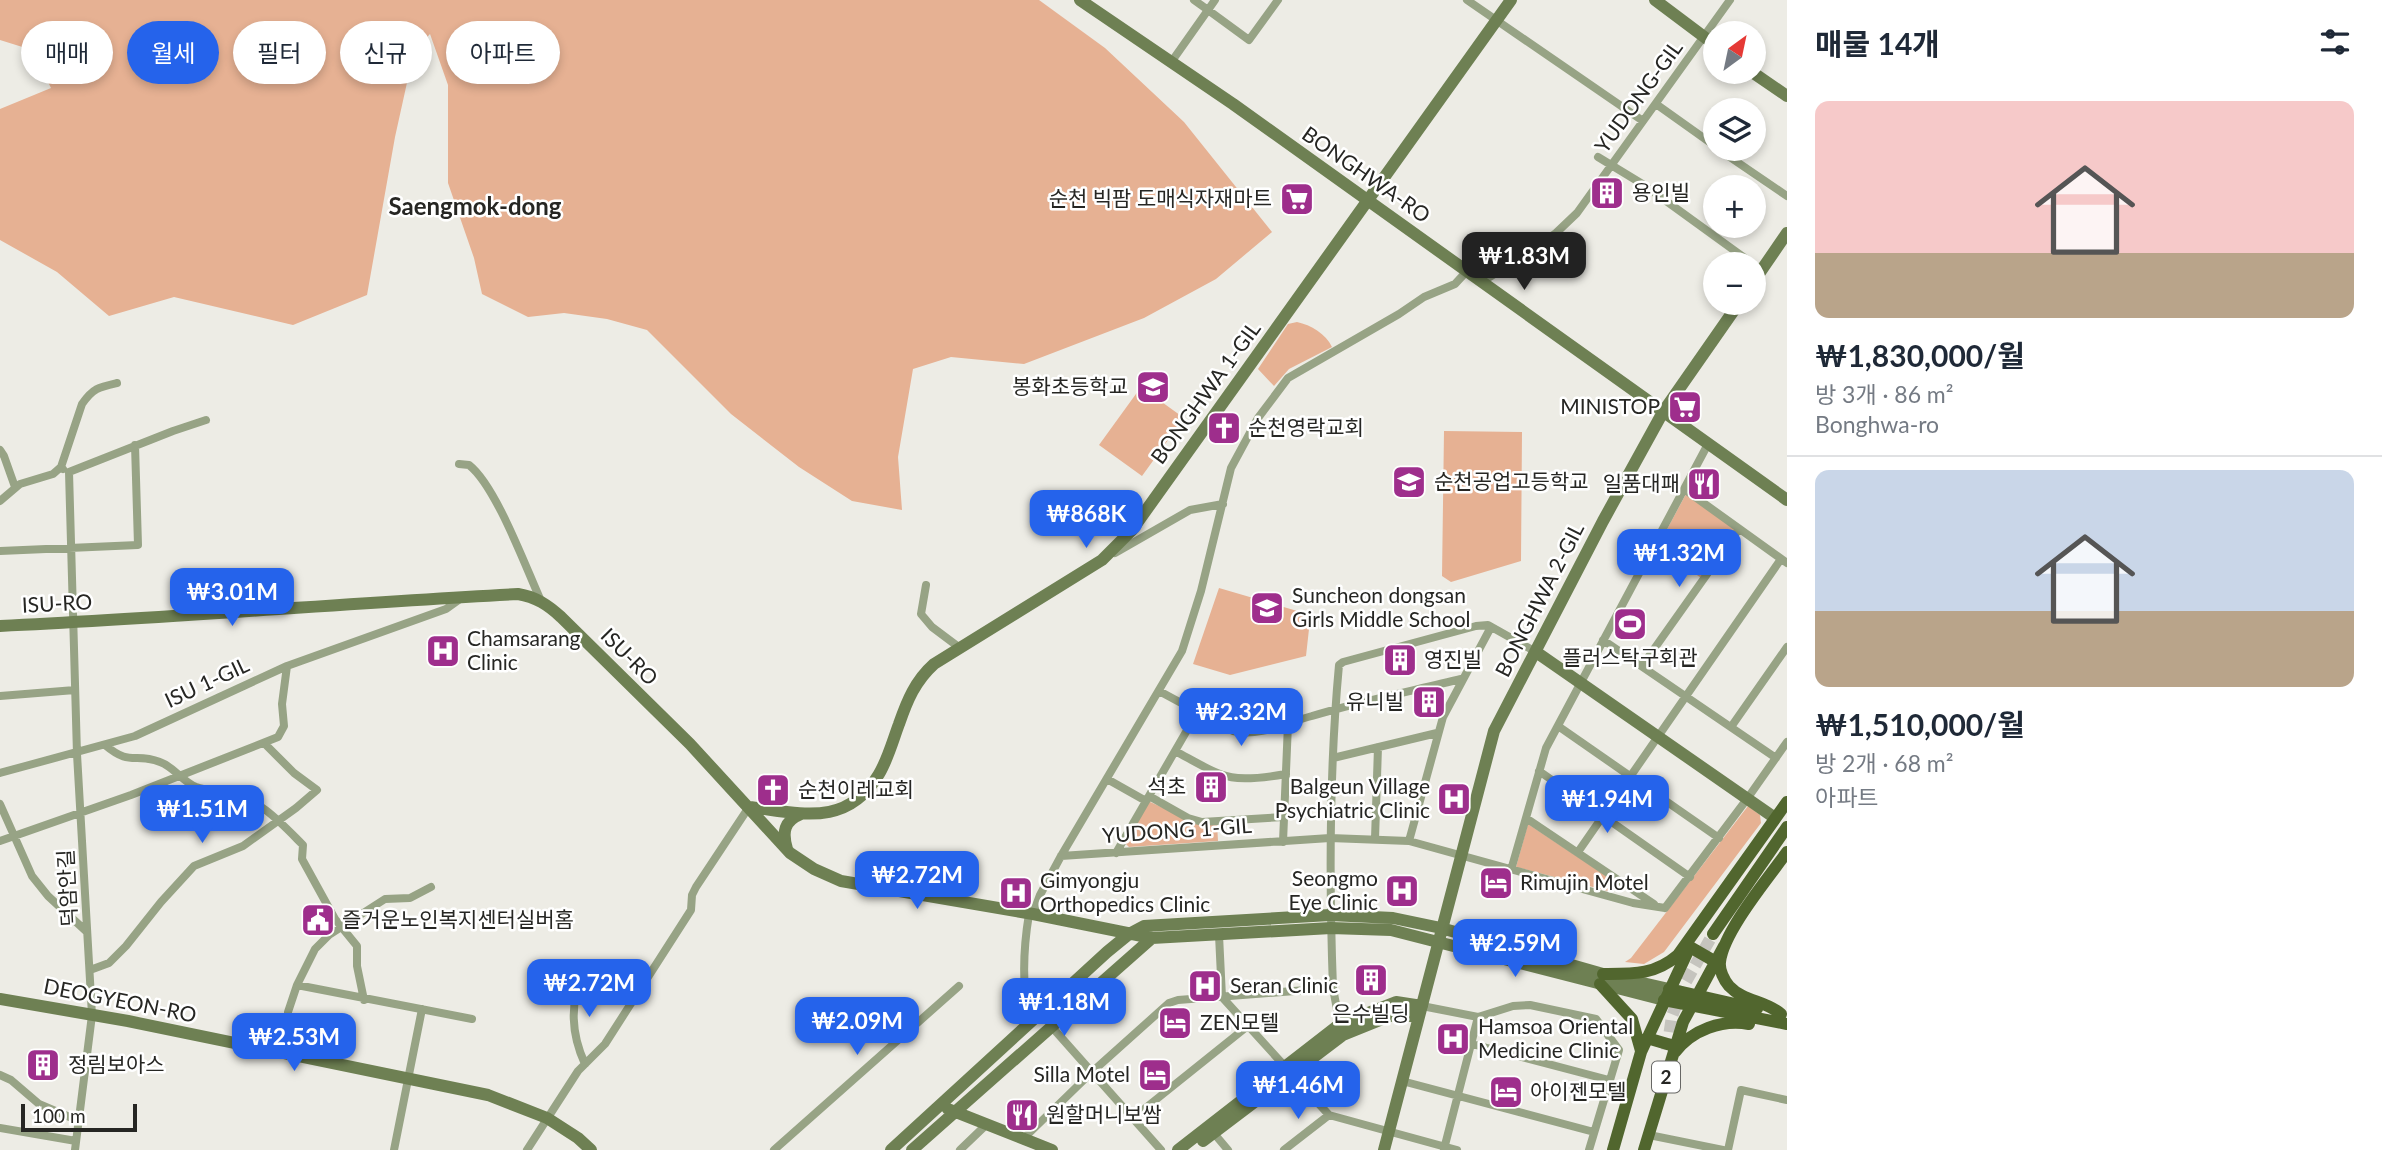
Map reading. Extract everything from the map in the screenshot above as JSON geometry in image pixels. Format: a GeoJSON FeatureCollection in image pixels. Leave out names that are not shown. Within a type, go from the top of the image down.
{"type":"FeatureCollection","features":[{"type":"Feature","properties":{"kind":"main road","name":"BONGHWA-RO"},"geometry":{"type":"LineString","coordinates":[[1080,0],[1167,57],[1787,500]]}},
{"type":"Feature","properties":{"kind":"main road","name":"BONGHWA-RO"},"geometry":{"type":"LineString","coordinates":[[1093,0],[1167,57]]}},
{"type":"Feature","properties":{"kind":"main road","name":"BONGHWA 1-GIL"},"geometry":{"type":"LineString","coordinates":[[749,807],[801,814],[835,812],[850,804],[871,786],[883,768],[910,693],[934,664],[1102,560],[1132,530],[1511,0]]}},
{"type":"Feature","properties":{"kind":"main road"},"geometry":{"type":"LineString","coordinates":[[1655,0],[1703,36]]}},
{"type":"Feature","properties":{"kind":"main road"},"geometry":{"type":"LineString","coordinates":[[1766,82],[1787,96]]}},
{"type":"Feature","properties":{"kind":"main road"},"geometry":{"type":"LineString","coordinates":[[1766,257],[1787,233]]}},
{"type":"Feature","properties":{"kind":"main road","name":"BONGHWA 2-GIL"},"geometry":{"type":"LineString","coordinates":[[1384,1150],[1494,731],[1663,412],[1730,315]]}},
{"type":"Feature","properties":{"kind":"main road","name":"ISU-RO"},"geometry":{"type":"LineString","coordinates":[[0,626],[73,624],[190,614],[518,594],[541,601],[561,617],[690,744],[787,849],[814,869],[841,881],[1152,938],[1219,935],[1330,922],[1391,930],[1667,994]]}},
{"type":"Feature","properties":{"kind":"main road"},"geometry":{"type":"LineString","coordinates":[[1535,652],[1775,818]]}},
{"type":"Feature","properties":{"kind":"main road"},"geometry":{"type":"LineString","coordinates":[[1602,979],[1654,971],[1667,965],[1678,955],[1787,802]]}},
{"type":"Feature","properties":{"kind":"main road"},"geometry":{"type":"LineString","coordinates":[[787,849],[784,836],[786,826],[792,818],[801,814]]}},
{"type":"Feature","properties":{"kind":"main road"},"geometry":{"type":"LineString","coordinates":[[1713,934],[1787,827]]}},
{"type":"Feature","properties":{"kind":"main road"},"geometry":{"type":"LineString","coordinates":[[1694,1001],[1741,918],[1787,852]]}},
{"type":"Feature","properties":{"kind":"main road","name":"ISU-RO"},"geometry":{"type":"LineString","coordinates":[[1129,934],[1144,926],[1393,918],[1441,928],[1602,979]]}},
{"type":"Feature","properties":{"kind":"main road"},"geometry":{"type":"LineString","coordinates":[[1103,929],[1110,936],[1107,952]]}},
{"type":"Feature","properties":{"kind":"main road"},"geometry":{"type":"LineString","coordinates":[[1695,931],[1667,994],[1784,1019]]}},
{"type":"Feature","properties":{"kind":"main road"},"geometry":{"type":"LineString","coordinates":[[891,1150],[1129,934]]}},
{"type":"Feature","properties":{"kind":"main road"},"geometry":{"type":"LineString","coordinates":[[912,1150],[1152,938]]}},
{"type":"Feature","properties":{"kind":"main road"},"geometry":{"type":"LineString","coordinates":[[1724,946],[1720,968],[1728,985],[1742,996],[1769,1005],[1784,1019]]}},
{"type":"Feature","properties":{"kind":"main road"},"geometry":{"type":"LineString","coordinates":[[1690,947],[1716,962]]}},
{"type":"Feature","properties":{"kind":"main road"},"geometry":{"type":"LineString","coordinates":[[1602,979],[1632,1019],[1639,1038],[1646,1045],[1671,1051],[1636,1150]]}},
{"type":"Feature","properties":{"kind":"main road","name":"2"},"geometry":{"type":"LineString","coordinates":[[1613,1150],[1646,1045],[1667,994]]}},
{"type":"Feature","properties":{"kind":"main road","name":"DEOGYEON-RO"},"geometry":{"type":"LineString","coordinates":[[0,999],[92,1015],[488,1096],[547,1118],[591,1150]]}},
{"type":"Feature","properties":{"kind":"main road","name":"2"},"geometry":{"type":"LineString","coordinates":[[1644,1150],[1671,1051],[1694,1001]]}},
{"type":"Feature","properties":{"kind":"main road"},"geometry":{"type":"LineString","coordinates":[[1178,1150],[1211,1129],[1341,1030],[1396,1002],[1420,1012]]}},
{"type":"Feature","properties":{"kind":"main road","name":"2"},"geometry":{"type":"LineString","coordinates":[[1671,1051],[1711,1027],[1741,1023],[1765,1027],[1784,1019]]}},
{"type":"Feature","properties":{"kind":"main road"},"geometry":{"type":"LineString","coordinates":[[1620,1150],[1646,1045]]}},
{"type":"Feature","properties":{"kind":"main road"},"geometry":{"type":"LineString","coordinates":[[942,1105],[1052,1150]]}},
{"type":"Feature","properties":{"kind":"main road"},"geometry":{"type":"LineString","coordinates":[[1192,1150],[1211,1129]]}},
{"type":"Feature","properties":{"kind":"street"},"geometry":{"type":"LineString","coordinates":[[1194,0],[1249,40],[1278,0]]}},
{"type":"Feature","properties":{"kind":"street"},"geometry":{"type":"LineString","coordinates":[[1167,57],[1215,0]]}},
{"type":"Feature","properties":{"kind":"street"},"geometry":{"type":"LineString","coordinates":[[1467,0],[1643,121]]}},
{"type":"Feature","properties":{"kind":"street","name":"YUDONG-GIL"},"geometry":{"type":"LineString","coordinates":[[1715,21],[1730,0]]}},
{"type":"Feature","properties":{"kind":"street","name":"YUDONG-GIL"},"geometry":{"type":"LineString","coordinates":[[1482,282],[1556,233],[1577,214],[1703,38]]}},
{"type":"Feature","properties":{"kind":"street"},"geometry":{"type":"LineString","coordinates":[[1656,104],[1703,138]]}},
{"type":"Feature","properties":{"kind":"street"},"geometry":{"type":"LineString","coordinates":[[1598,156],[1613,164],[1731,252]]}},
{"type":"Feature","properties":{"kind":"street"},"geometry":{"type":"LineString","coordinates":[[1736,161],[1787,196]]}},
{"type":"Feature","properties":{"kind":"street"},"geometry":{"type":"LineString","coordinates":[[1030,1024],[1026,1007],[1025,938],[1031,914],[1061,856],[1182,651],[1201,591],[1231,468],[1240,449],[1270,400],[1288,379],[1424,297],[1455,284],[1467,271]]}},
{"type":"Feature","properties":{"kind":"street"},"geometry":{"type":"LineString","coordinates":[[0,500],[15,487],[53,474],[61,467],[82,404],[93,390],[117,383]]}},
{"type":"Feature","properties":{"kind":"street"},"geometry":{"type":"LineString","coordinates":[[61,467],[69,472],[206,419]]}},
{"type":"Feature","properties":{"kind":"street"},"geometry":{"type":"LineString","coordinates":[[1511,870],[1546,747],[1708,444]]}},
{"type":"Feature","properties":{"kind":"street"},"geometry":{"type":"LineString","coordinates":[[0,551],[138,545],[135,445]]}},
{"type":"Feature","properties":{"kind":"street"},"geometry":{"type":"LineString","coordinates":[[0,450],[15,487]]}},
{"type":"Feature","properties":{"kind":"street"},"geometry":{"type":"LineString","coordinates":[[459,464],[469,465],[481,478],[511,533],[541,601]]}},
{"type":"Feature","properties":{"kind":"street","name":"덕암안길"},"geometry":{"type":"LineString","coordinates":[[69,472],[77,754],[92,1015],[75,1145]]}},
{"type":"Feature","properties":{"kind":"street"},"geometry":{"type":"LineString","coordinates":[[1578,852],[1685,696],[1784,561],[1684,489]]}},
{"type":"Feature","properties":{"kind":"street"},"geometry":{"type":"LineString","coordinates":[[1102,560],[1190,510],[1223,504]]}},
{"type":"Feature","properties":{"kind":"street"},"geometry":{"type":"LineString","coordinates":[[1642,666],[1739,529]]}},
{"type":"Feature","properties":{"kind":"street"},"geometry":{"type":"LineString","coordinates":[[926,585],[920,614],[932,627],[960,648]]}},
{"type":"Feature","properties":{"kind":"street","name":"ISU 1-GIL"},"geometry":{"type":"LineString","coordinates":[[0,774],[135,736],[287,666],[446,609],[462,597]]}},
{"type":"Feature","properties":{"kind":"street"},"geometry":{"type":"LineString","coordinates":[[1341,1030],[1333,988],[1329,838],[1339,666],[1343,662],[1476,626],[1491,627],[1535,652]]}},
{"type":"Feature","properties":{"kind":"street"},"geometry":{"type":"LineString","coordinates":[[1409,841],[1437,733],[1461,679],[1491,627]]}},
{"type":"Feature","properties":{"kind":"street"},"geometry":{"type":"LineString","coordinates":[[1604,640],[1776,758]]}},
{"type":"Feature","properties":{"kind":"street"},"geometry":{"type":"LineString","coordinates":[[1731,727],[1787,647]]}},
{"type":"Feature","properties":{"kind":"street"},"geometry":{"type":"LineString","coordinates":[[0,841],[131,795],[278,737],[284,726],[282,704],[287,666]]}},
{"type":"Feature","properties":{"kind":"street"},"geometry":{"type":"LineString","coordinates":[[1159,691],[1233,731],[1246,734],[1269,731],[1335,710],[1461,679]]}},
{"type":"Feature","properties":{"kind":"street"},"geometry":{"type":"LineString","coordinates":[[0,696],[75,690]]}},
{"type":"Feature","properties":{"kind":"street"},"geometry":{"type":"LineString","coordinates":[[1116,853],[1197,713]]}},
{"type":"Feature","properties":{"kind":"street"},"geometry":{"type":"LineString","coordinates":[[1283,842],[1288,724]]}},
{"type":"Feature","properties":{"kind":"street"},"geometry":{"type":"LineString","coordinates":[[1558,726],[1719,838]]}},
{"type":"Feature","properties":{"kind":"street"},"geometry":{"type":"LineString","coordinates":[[1333,758],[1437,733]]}},
{"type":"Feature","properties":{"kind":"street"},"geometry":{"type":"LineString","coordinates":[[1526,818],[1645,899],[1665,908],[1787,742]]}},
{"type":"Feature","properties":{"kind":"street"},"geometry":{"type":"LineString","coordinates":[[90,970],[109,963],[126,946],[194,866],[243,846],[317,790],[294,773],[264,743]]}},
{"type":"Feature","properties":{"kind":"street"},"geometry":{"type":"LineString","coordinates":[[105,745],[118,757],[158,761],[195,787],[244,797],[263,806],[303,845],[303,859],[342,928],[357,946],[357,966],[364,1000]]}},
{"type":"Feature","properties":{"kind":"street"},"geometry":{"type":"LineString","coordinates":[[1376,839],[1378,747]]}},
{"type":"Feature","properties":{"kind":"street"},"geometry":{"type":"LineString","coordinates":[[1175,751],[1235,780],[1286,774]]}},
{"type":"Feature","properties":{"kind":"street"},"geometry":{"type":"LineString","coordinates":[[1539,771],[1690,877]]}},
{"type":"Feature","properties":{"kind":"street"},"geometry":{"type":"LineString","coordinates":[[1107,779],[1188,818],[1202,822],[1284,817]]}},
{"type":"Feature","properties":{"kind":"street"},"geometry":{"type":"LineString","coordinates":[[0,804],[32,876],[48,896],[87,932]]}},
{"type":"Feature","properties":{"kind":"street"},"geometry":{"type":"LineString","coordinates":[[527,1150],[585,1064],[605,1044],[691,910],[692,895],[696,887],[749,807]]}},
{"type":"Feature","properties":{"kind":"street","name":"YUDONG 1-GIL"},"geometry":{"type":"LineString","coordinates":[[1061,856],[1329,838],[1409,841],[1633,903],[1665,908]]}},
{"type":"Feature","properties":{"kind":"street"},"geometry":{"type":"LineString","coordinates":[[288,1055],[288,1012],[297,985],[315,949],[321,942],[385,899],[410,898],[431,887]]}},
{"type":"Feature","properties":{"kind":"street"},"geometry":{"type":"LineString","coordinates":[[1219,935],[1222,997],[1329,1115],[1457,1150]]}},
{"type":"Feature","properties":{"kind":"street"},"geometry":{"type":"LineString","coordinates":[[585,974],[573,1010],[575,1037],[585,1064]]}},
{"type":"Feature","properties":{"kind":"street"},"geometry":{"type":"LineString","coordinates":[[297,985],[472,1019]]}},
{"type":"Feature","properties":{"kind":"street"},"geometry":{"type":"LineString","coordinates":[[774,1150],[959,986]]}},
{"type":"Feature","properties":{"kind":"street"},"geometry":{"type":"LineString","coordinates":[[1023,1139],[1169,1003],[1178,1000],[1333,988]]}},
{"type":"Feature","properties":{"kind":"street"},"geometry":{"type":"LineString","coordinates":[[1420,1012],[1478,1017],[1513,1006],[1530,1005],[1596,1020],[1619,1050],[1590,1150]]}},
{"type":"Feature","properties":{"kind":"street"},"geometry":{"type":"LineString","coordinates":[[394,1150],[422,1009]]}},
{"type":"Feature","properties":{"kind":"street"},"geometry":{"type":"LineString","coordinates":[[1444,1148],[1478,1017]]}},
{"type":"Feature","properties":{"kind":"street"},"geometry":{"type":"LineString","coordinates":[[1133,1118],[1249,1025]]}},
{"type":"Feature","properties":{"kind":"street"},"geometry":{"type":"LineString","coordinates":[[1051,1026],[1161,1150]]}},
{"type":"Feature","properties":{"kind":"street"},"geometry":{"type":"LineString","coordinates":[[1472,1044],[1609,1080]]}},
{"type":"Feature","properties":{"kind":"street"},"geometry":{"type":"LineString","coordinates":[[0,1075],[11,1080],[39,1104],[79,1121]]}},
{"type":"Feature","properties":{"kind":"street"},"geometry":{"type":"LineString","coordinates":[[1402,1081],[1594,1132]]}},
{"type":"Feature","properties":{"kind":"street"},"geometry":{"type":"LineString","coordinates":[[1648,1135],[1726,1150],[1741,1090],[1787,1100]]}},
{"type":"Feature","properties":{"kind":"street"},"geometry":{"type":"LineString","coordinates":[[1284,1150],[1329,1115]]}},
{"type":"Feature","properties":{"kind":"street"},"geometry":{"type":"LineString","coordinates":[[960,1150],[986,1125]]}},
{"type":"Feature","properties":{"kind":"street"},"geometry":{"type":"LineString","coordinates":[[0,1128],[75,1145]]}},
{"type":"Feature","properties":{"kind":"street"},"geometry":{"type":"LineString","coordinates":[[1211,1129],[1228,1150]]}},
{"type":"Feature","properties":{"kind":"shaded area"},"geometry":{"type":"Polygon","coordinates":[[[0,0],[1039,0],[1105,48],[1184,122],[1272,232],[1216,279],[1144,318],[1024,364],[951,357],[913,369],[898,457],[902,510],[852,501],[799,467],[731,414],[647,330],[607,319],[564,313],[528,317],[482,294],[474,258],[448,183],[448,84],[560,84],[560,21],[446,21],[446,79],[432,40],[432,21],[340,21],[340,84],[407,84],[367,295],[293,325],[174,297],[109,316],[57,272],[0,240],[0,109],[51,88],[49,84],[113,84],[113,21],[21,21],[21,47],[0,40],[0,0]]]}},
{"type":"Feature","properties":{"kind":"shaded area"},"geometry":{"type":"Polygon","coordinates":[[[1297,322],[1317,331],[1332,347],[1289,369],[1274,386],[1258,369],[1288,324],[1297,322]]]}},
{"type":"Feature","properties":{"kind":"shaded area"},"geometry":{"type":"Polygon","coordinates":[[[1141,387],[1184,418],[1142,476],[1099,445],[1141,387]]]}},
{"type":"Feature","properties":{"kind":"shaded area"},"geometry":{"type":"Polygon","coordinates":[[[1444,431],[1522,432],[1521,561],[1451,582],[1442,576],[1444,431]]]}},
{"type":"Feature","properties":{"kind":"shaded area"},"geometry":{"type":"Polygon","coordinates":[[[1686,494],[1735,529],[1701,578],[1658,546],[1686,494]]]}},
{"type":"Feature","properties":{"kind":"shaded area"},"geometry":{"type":"Polygon","coordinates":[[[1219,588],[1304,613],[1310,620],[1306,656],[1230,675],[1193,664],[1219,588]]]}},
{"type":"Feature","properties":{"kind":"shaded area"},"geometry":{"type":"Polygon","coordinates":[[[1148,801],[1190,820],[1217,823],[1218,841],[1129,847],[1124,842],[1148,801]]]}},
{"type":"Feature","properties":{"kind":"shaded area"},"geometry":{"type":"Polygon","coordinates":[[[1748,806],[1760,815],[1761,823],[1664,952],[1644,964],[1625,962],[1631,958],[1748,806]]]}},
{"type":"Feature","properties":{"kind":"shaded area"},"geometry":{"type":"Polygon","coordinates":[[[1528,824],[1614,881],[1608,891],[1516,867],[1528,824]]]}},
{"type":"Feature","properties":{"kind":"tunnel"},"geometry":{"type":"LineString","coordinates":[[1667,1050],[1672,1016],[1684,985],[1713,934]]}},
{"type":"Feature","properties":{"kind":"place","name":"용인빌"},"geometry":{"type":"Point","coordinates":[1607,193]}},
{"type":"Feature","properties":{"kind":"place","name":"순천 빅팜 도매식자재마트"},"geometry":{"type":"Point","coordinates":[1297,199]}},
{"type":"Feature","properties":{"kind":"place","name":"봉화초등학교"},"geometry":{"type":"Point","coordinates":[1153,387]}},
{"type":"Feature","properties":{"kind":"place","name":"MINISTOP"},"geometry":{"type":"Point","coordinates":[1685,407]}},
{"type":"Feature","properties":{"kind":"place","name":"순천영락교회"},"geometry":{"type":"Point","coordinates":[1224,428]}},
{"type":"Feature","properties":{"kind":"place","name":"순천공업고등학교"},"geometry":{"type":"Point","coordinates":[1409,482]}},
{"type":"Feature","properties":{"kind":"place","name":"일품대패"},"geometry":{"type":"Point","coordinates":[1704,484]}},
{"type":"Feature","properties":{"kind":"place","name":"Suncheon dongsan Girls Middle School"},"geometry":{"type":"Point","coordinates":[1267,608]}},
{"type":"Feature","properties":{"kind":"place","name":"플러스탁구회관"},"geometry":{"type":"Point","coordinates":[1630,624]}},
{"type":"Feature","properties":{"kind":"place","name":"Chamsarang Clinic"},"geometry":{"type":"Point","coordinates":[443,651]}},
{"type":"Feature","properties":{"kind":"place","name":"영진빌"},"geometry":{"type":"Point","coordinates":[1400,660]}},
{"type":"Feature","properties":{"kind":"place","name":"유니빌"},"geometry":{"type":"Point","coordinates":[1429,702]}},
{"type":"Feature","properties":{"kind":"place","name":"석초"},"geometry":{"type":"Point","coordinates":[1211,787]}},
{"type":"Feature","properties":{"kind":"place","name":"순천이레교회"},"geometry":{"type":"Point","coordinates":[773,790]}},
{"type":"Feature","properties":{"kind":"place","name":"Balgeun Village Psychiatric Clinic"},"geometry":{"type":"Point","coordinates":[1454,799]}},
{"type":"Feature","properties":{"kind":"place","name":"Rimujin Motel"},"geometry":{"type":"Point","coordinates":[1496,883]}},
{"type":"Feature","properties":{"kind":"place","name":"Seongmo Eye Clinic"},"geometry":{"type":"Point","coordinates":[1402,891]}},
{"type":"Feature","properties":{"kind":"place","name":"Gimyongju Orthopedics Clinic"},"geometry":{"type":"Point","coordinates":[1016,893]}},
{"type":"Feature","properties":{"kind":"place","name":"즐거운노인복지센터실버홈"},"geometry":{"type":"Point","coordinates":[318,920]}},
{"type":"Feature","properties":{"kind":"place","name":"은수빌딩"},"geometry":{"type":"Point","coordinates":[1371,980]}},
{"type":"Feature","properties":{"kind":"place","name":"Seran Clinic"},"geometry":{"type":"Point","coordinates":[1205,986]}},
{"type":"Feature","properties":{"kind":"place","name":"ZEN모텔"},"geometry":{"type":"Point","coordinates":[1175,1023]}},
{"type":"Feature","properties":{"kind":"place","name":"Hamsoa Oriental Medicine Clinic"},"geometry":{"type":"Point","coordinates":[1453,1039]}},
{"type":"Feature","properties":{"kind":"place","name":"정림보아스"},"geometry":{"type":"Point","coordinates":[43,1065]}},
{"type":"Feature","properties":{"kind":"place","name":"Silla Motel"},"geometry":{"type":"Point","coordinates":[1155,1075]}},
{"type":"Feature","properties":{"kind":"place","name":"아이젠모텔"},"geometry":{"type":"Point","coordinates":[1506,1092]}},
{"type":"Feature","properties":{"kind":"place","name":"원할머니보쌈"},"geometry":{"type":"Point","coordinates":[1022,1115]}},
{"type":"Feature","properties":{"kind":"district","name":"Saengmok-dong"},"geometry":{"type":"Point","coordinates":[475,207]}}]}
